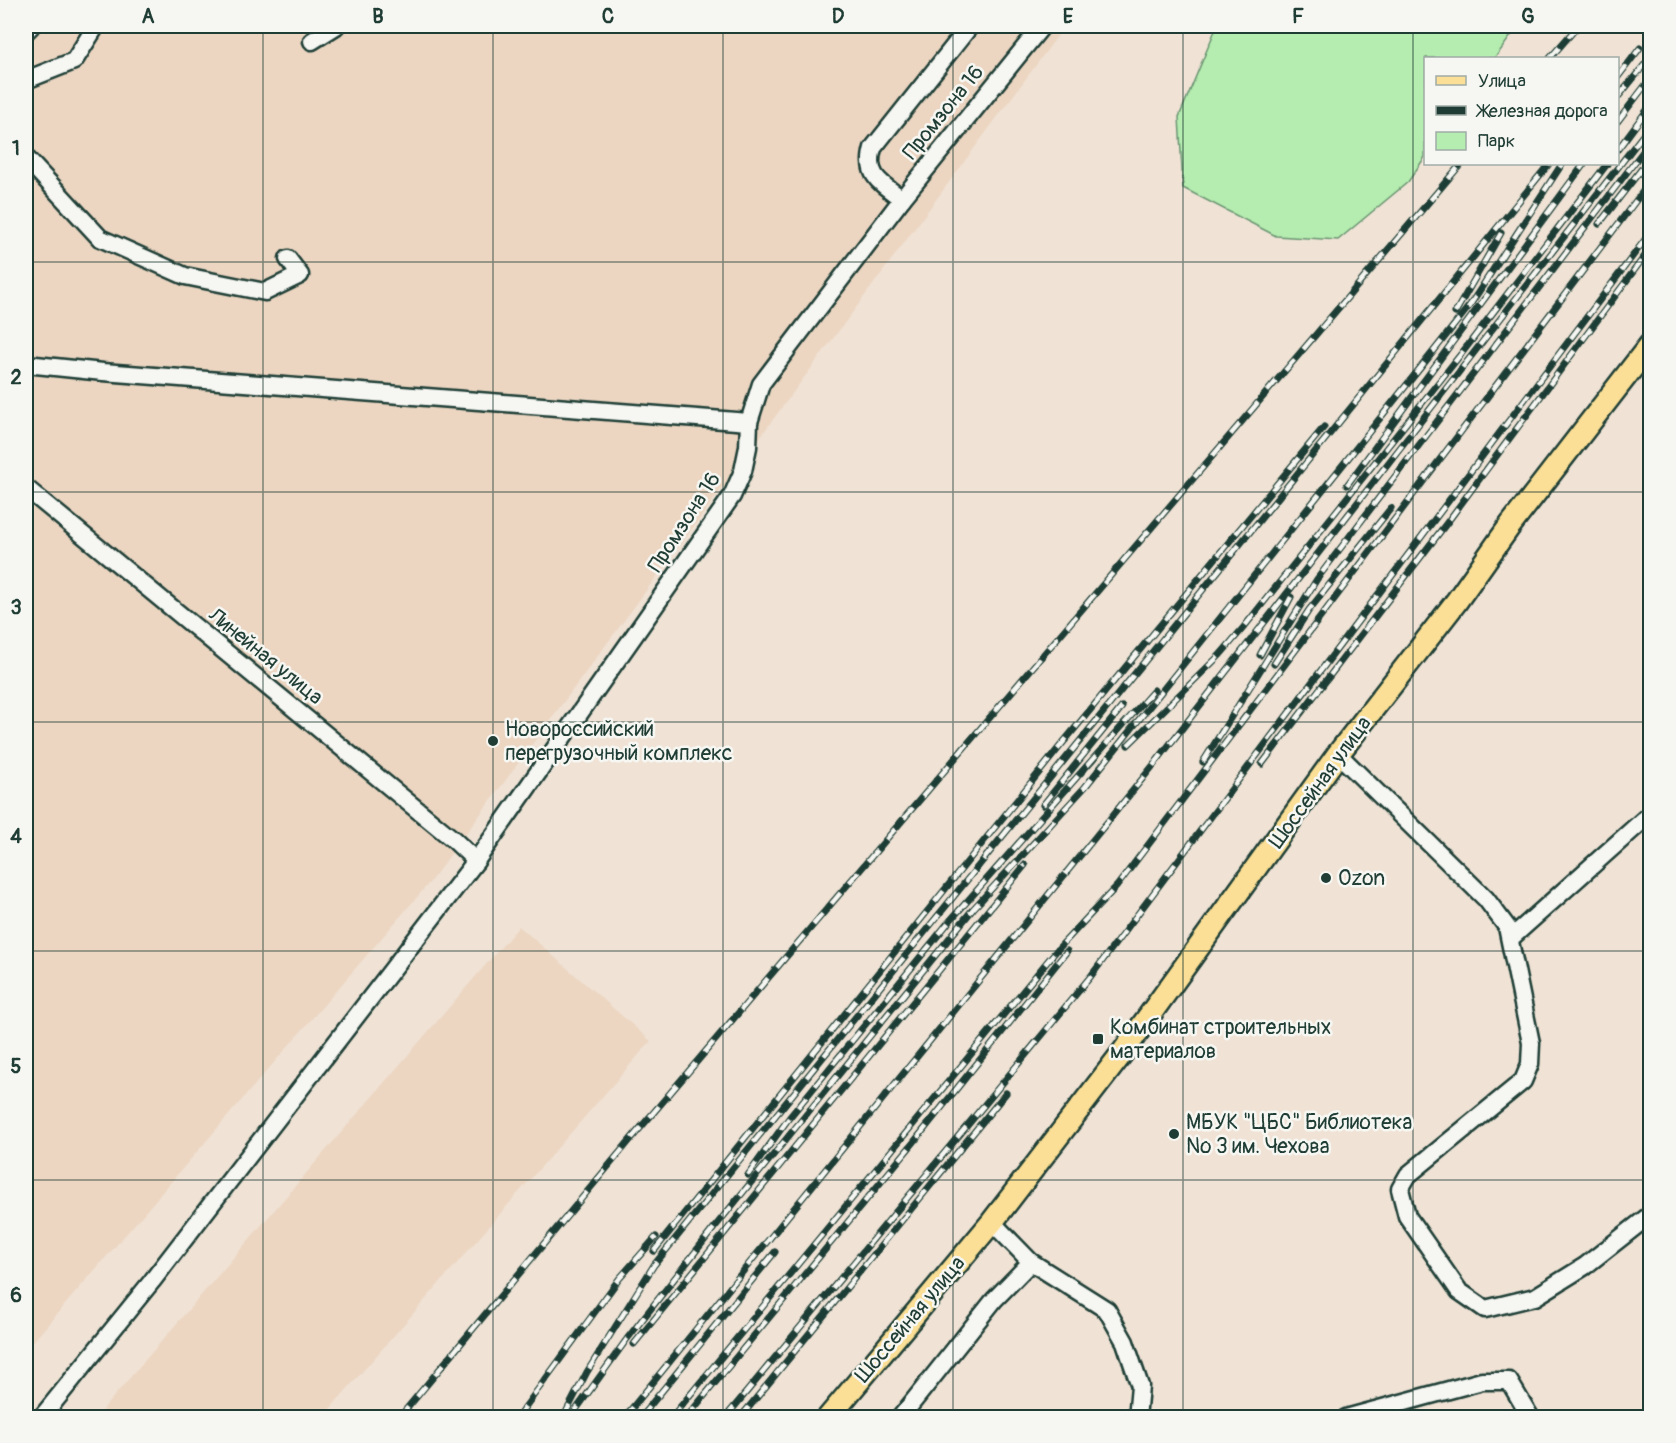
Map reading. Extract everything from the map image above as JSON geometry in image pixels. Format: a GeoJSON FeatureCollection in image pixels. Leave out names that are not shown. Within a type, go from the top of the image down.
{"type":"FeatureCollection","features":[{"type":"Feature","properties":{"kind":"main road","name":"Шоссейная улица"},"geometry":{"type":"LineString","coordinates":[[828,1418],[992,1221],[1142,1026],[1338,754],[1648,352]]}},
{"type":"Feature","properties":{"kind":"street"},"geometry":{"type":"LineString","coordinates":[[26,31],[31,26]]}},
{"type":"Feature","properties":{"kind":"street"},"geometry":{"type":"LineString","coordinates":[[26,80],[74,61],[96,26]]}},
{"type":"Feature","properties":{"kind":"street"},"geometry":{"type":"LineString","coordinates":[[312,41],[336,26]]}},
{"type":"Feature","properties":{"kind":"street","name":"Промзона 16"},"geometry":{"type":"LineString","coordinates":[[902,199],[872,173],[869,162],[873,148],[970,26]]}},
{"type":"Feature","properties":{"kind":"street","name":"Промзона 16"},"geometry":{"type":"LineString","coordinates":[[41,1418],[152,1281],[476,861],[732,496],[743,471],[748,447],[749,422],[762,384],[902,199],[1042,26]]}},
{"type":"Feature","properties":{"kind":"street"},"geometry":{"type":"LineString","coordinates":[[26,158],[99,238],[185,276],[265,292],[300,275],[288,259]]}},
{"type":"Feature","properties":{"kind":"street"},"geometry":{"type":"LineString","coordinates":[[26,364],[103,372],[749,422]]}},
{"type":"Feature","properties":{"kind":"street","name":"Линейная улица"},"geometry":{"type":"LineString","coordinates":[[26,488],[454,840],[476,861]]}},
{"type":"Feature","properties":{"kind":"street"},"geometry":{"type":"LineString","coordinates":[[1338,754],[1486,899],[1507,927],[1531,1043],[1530,1064],[1523,1081],[1408,1175],[1400,1189],[1407,1216],[1459,1291],[1485,1309],[1535,1297],[1585,1266],[1650,1215]]}},
{"type":"Feature","properties":{"kind":"street"},"geometry":{"type":"LineString","coordinates":[[1511,938],[1650,814]]}},
{"type":"Feature","properties":{"kind":"street"},"geometry":{"type":"LineString","coordinates":[[992,1221],[1031,1262],[1107,1311],[1125,1342],[1140,1386],[1137,1418]]}},
{"type":"Feature","properties":{"kind":"street"},"geometry":{"type":"LineString","coordinates":[[900,1418],[994,1300],[1031,1262]]}},
{"type":"Feature","properties":{"kind":"street"},"geometry":{"type":"LineString","coordinates":[[1346,1418],[1482,1381],[1509,1381],[1531,1418]]}},
{"type":"Feature","properties":{"kind":"shaded area"},"geometry":{"type":"Polygon","coordinates":[[[26,26],[1065,26],[431,881],[26,1350],[26,26]]]}},
{"type":"Feature","properties":{"kind":"shaded area"},"geometry":{"type":"Polygon","coordinates":[[[519,926],[651,1041],[323,1417],[96,1417],[519,926]]]}},
{"type":"Feature","properties":{"kind":"green space"},"geometry":{"type":"Polygon","coordinates":[[[1220,26],[1518,26],[1496,57],[1424,57],[1424,158],[1408,182],[1338,240],[1276,236],[1183,188],[1179,117],[1216,28],[1220,26]]]}},
{"type":"Feature","properties":{"kind":"railway"},"geometry":{"type":"LineString","coordinates":[[1551,57],[1578,26]]}},
{"type":"Feature","properties":{"kind":"railway"},"geometry":{"type":"LineString","coordinates":[[1619,76],[1640,48]]}},
{"type":"Feature","properties":{"kind":"railway"},"geometry":{"type":"LineString","coordinates":[[1619,96],[1650,58]]}},
{"type":"Feature","properties":{"kind":"railway"},"geometry":{"type":"LineString","coordinates":[[1619,120],[1650,79]]}},
{"type":"Feature","properties":{"kind":"railway"},"geometry":{"type":"LineString","coordinates":[[1619,148],[1650,106]]}},
{"type":"Feature","properties":{"kind":"railway"},"geometry":{"type":"LineString","coordinates":[[624,1418],[1156,762],[1650,126]]}},
{"type":"Feature","properties":{"kind":"railway"},"geometry":{"type":"LineString","coordinates":[[1203,762],[1317,579],[1650,142]]}},
{"type":"Feature","properties":{"kind":"railway"},"geometry":{"type":"LineString","coordinates":[[1599,224],[1650,158]]}},
{"type":"Feature","properties":{"kind":"railway"},"geometry":{"type":"LineString","coordinates":[[399,1418],[631,1139],[1460,165]]}},
{"type":"Feature","properties":{"kind":"railway"},"geometry":{"type":"LineString","coordinates":[[563,1418],[587,1372],[654,1265],[1548,165]]}},
{"type":"Feature","properties":{"kind":"railway"},"geometry":{"type":"LineString","coordinates":[[570,1418],[627,1339],[714,1228],[973,909],[1085,787],[1433,352],[1470,305],[1561,165]]}},
{"type":"Feature","properties":{"kind":"railway"},"geometry":{"type":"LineString","coordinates":[[1347,485],[1583,165]]}},
{"type":"Feature","properties":{"kind":"railway"},"geometry":{"type":"LineString","coordinates":[[1128,745],[1220,655],[1244,627],[1465,349],[1606,165]]}},
{"type":"Feature","properties":{"kind":"railway"},"geometry":{"type":"LineString","coordinates":[[671,1418],[1056,951],[1117,886],[1650,182]]}},
{"type":"Feature","properties":{"kind":"railway"},"geometry":{"type":"LineString","coordinates":[[1455,313],[1501,233]]}},
{"type":"Feature","properties":{"kind":"railway"},"geometry":{"type":"LineString","coordinates":[[725,1418],[1091,976],[1650,233]]}},
{"type":"Feature","properties":{"kind":"railway"},"geometry":{"type":"LineString","coordinates":[[1262,764],[1446,524],[1650,249]]}},
{"type":"Feature","properties":{"kind":"railway"},"geometry":{"type":"LineString","coordinates":[[654,1251],[1062,744],[1324,427]]}},
{"type":"Feature","properties":{"kind":"railway"},"geometry":{"type":"LineString","coordinates":[[1274,664],[1309,610],[1391,508]]}},
{"type":"Feature","properties":{"kind":"railway"},"geometry":{"type":"LineString","coordinates":[[1260,655],[1291,597]]}},
{"type":"Feature","properties":{"kind":"railway"},"geometry":{"type":"LineString","coordinates":[[748,1175],[789,1118],[948,923],[1154,690]]}},
{"type":"Feature","properties":{"kind":"railway"},"geometry":{"type":"LineString","coordinates":[[1043,805],[1122,707]]}},
{"type":"Feature","properties":{"kind":"railway"},"geometry":{"type":"LineString","coordinates":[[634,1344],[1025,865]]}},
{"type":"Feature","properties":{"kind":"railway"},"geometry":{"type":"LineString","coordinates":[[686,1418],[914,1142],[1067,951]]}},
{"type":"Feature","properties":{"kind":"railway"},"geometry":{"type":"LineString","coordinates":[[740,1418],[1006,1093]]}},
{"type":"Feature","properties":{"kind":"railway"},"geometry":{"type":"LineString","coordinates":[[517,1418],[619,1279],[656,1237]]}},
{"type":"Feature","properties":{"kind":"railway"},"geometry":{"type":"LineString","coordinates":[[640,1418],[775,1252]]}},
{"type":"Feature","properties":{"kind":"place","name":"Новороссийский перегрузочный комплекс"},"geometry":{"type":"Point","coordinates":[493,741]}},
{"type":"Feature","properties":{"kind":"place","name":"Ozon"},"geometry":{"type":"Point","coordinates":[1326,878]}},
{"type":"Feature","properties":{"kind":"place","name":"Комбинат строительных материалов"},"geometry":{"type":"Point","coordinates":[1098,1039]}},
{"type":"Feature","properties":{"kind":"place","name":"МБУК \"ЦБС\" Библиотека № 3 им. Чехова"},"geometry":{"type":"Point","coordinates":[1174,1134]}}]}
